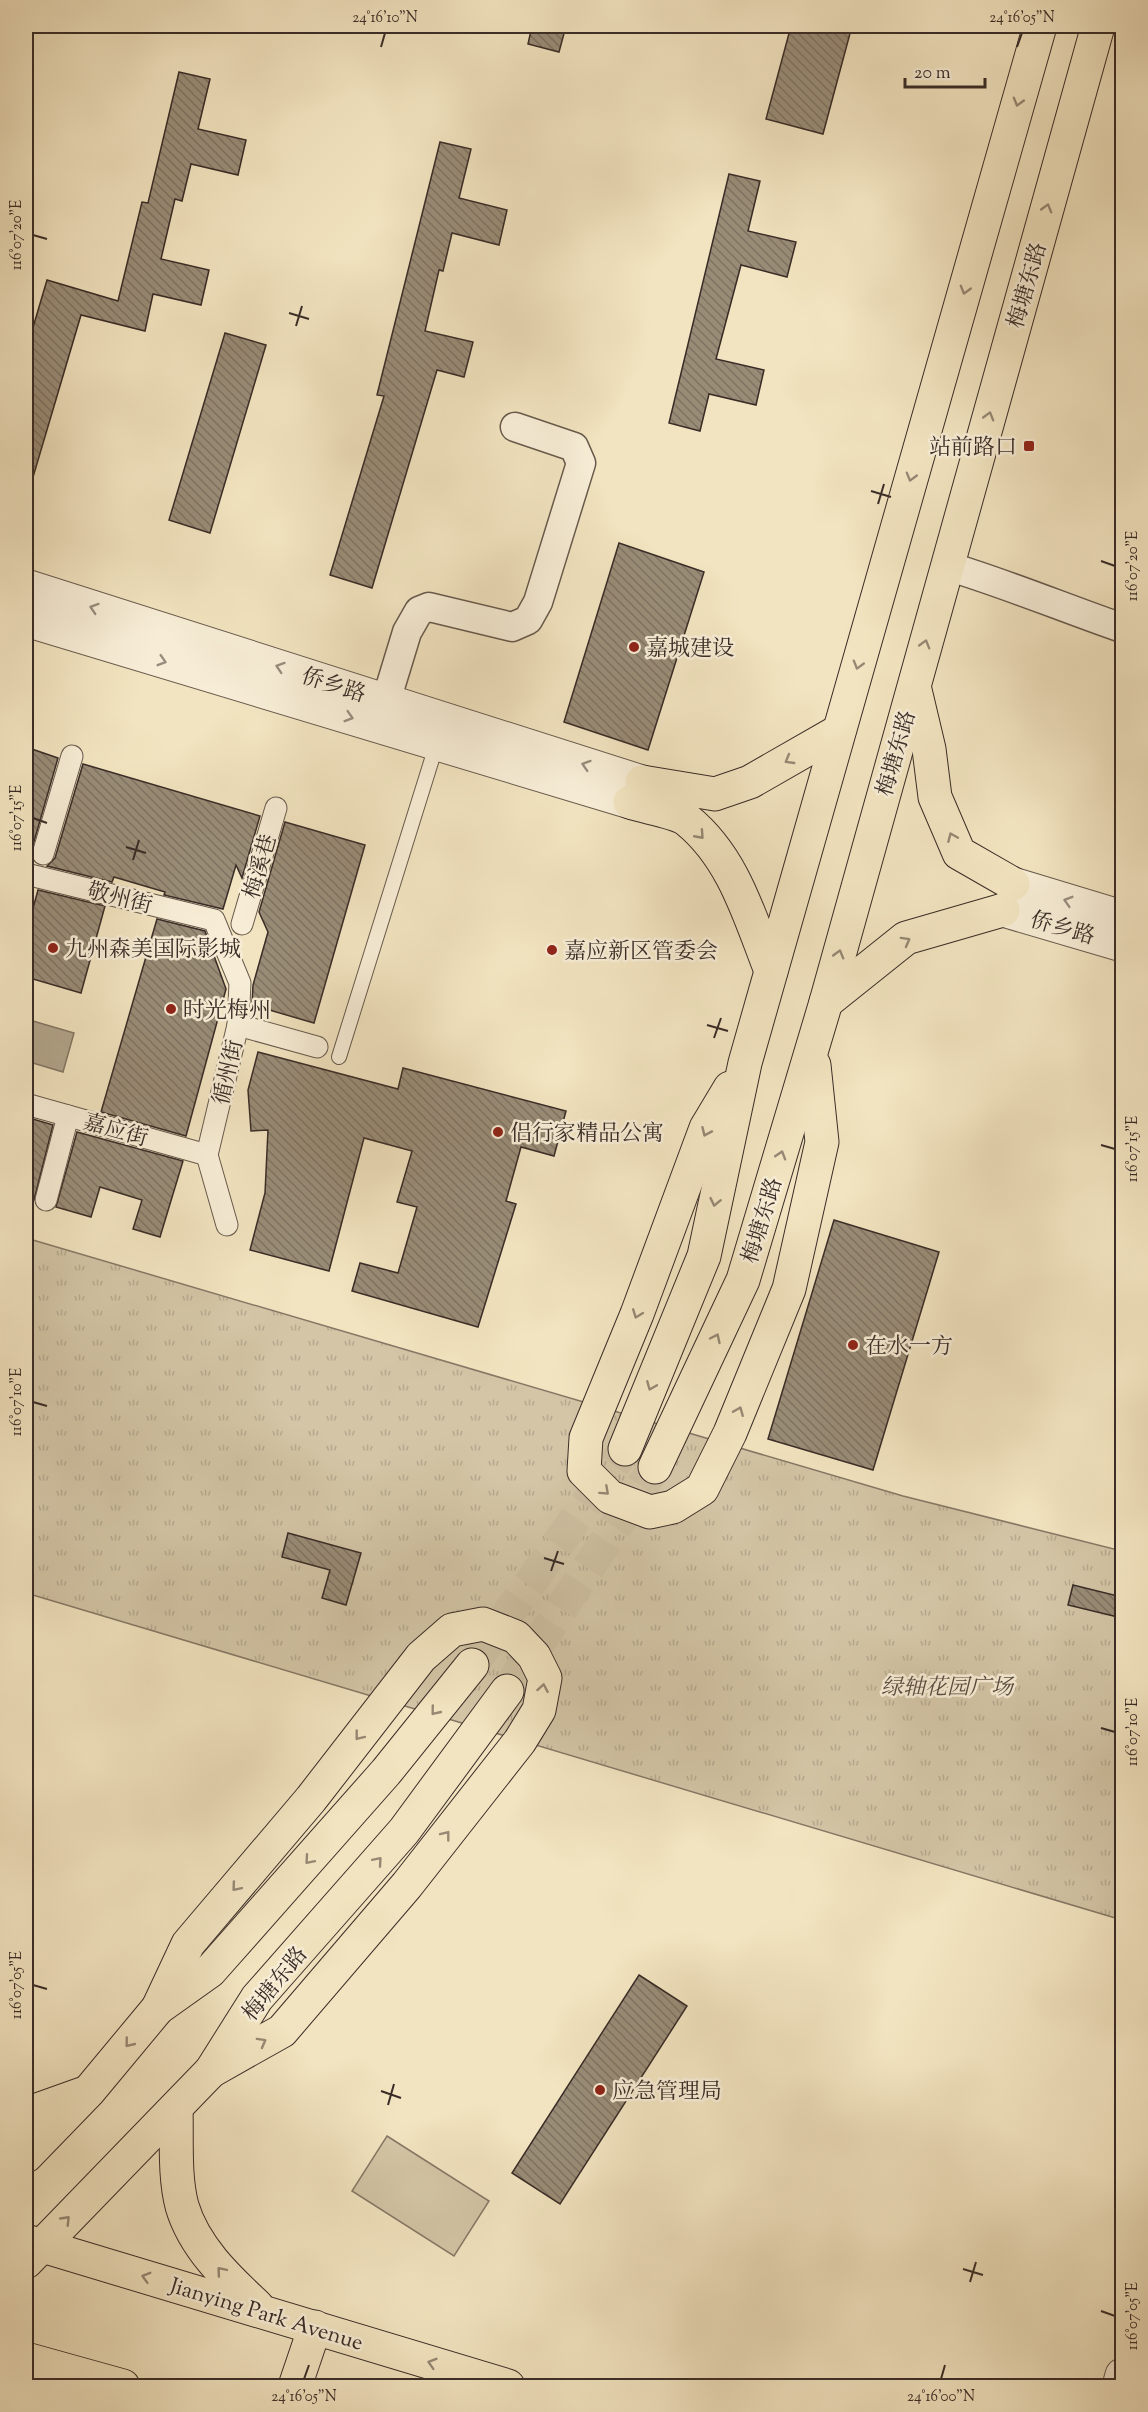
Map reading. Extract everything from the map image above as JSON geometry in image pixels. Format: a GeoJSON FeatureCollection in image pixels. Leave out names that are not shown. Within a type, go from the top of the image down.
{"type":"FeatureCollection","features":[{"type":"Feature","properties":{"kind":"main road","name":"梅塘东路"},"geometry":{"type":"LineString","coordinates":[[625,1449],[704,1256],[745,1063],[1040,26]]}},
{"type":"Feature","properties":{"kind":"main road","name":"梅塘东路"},"geometry":{"type":"LineString","coordinates":[[655,1467],[743,1280],[826,1002],[1098,26]]}},
{"type":"Feature","properties":{"kind":"main road"},"geometry":{"type":"LineString","coordinates":[[826,1002],[906,938],[1008,897],[959,853],[935,797],[929,749],[914,687]]}},
{"type":"Feature","properties":{"kind":"main road"},"geometry":{"type":"LineString","coordinates":[[636,792],[715,794],[750,782],[839,731]]}},
{"type":"Feature","properties":{"kind":"main road"},"geometry":{"type":"LineString","coordinates":[[636,792],[686,819],[722,858],[734,878],[771,971]]}},
{"type":"Feature","properties":{"kind":"main road"},"geometry":{"type":"LineString","coordinates":[[745,1063],[706,1128],[637,1314],[586,1438],[584,1471],[610,1497],[650,1512],[673,1507],[702,1489],[730,1433],[789,1289],[822,1142],[812,1050]]}},
{"type":"Feature","properties":{"kind":"main road"},"geometry":{"type":"LineString","coordinates":[[26,2156],[89,2091],[158,2008],[188,1944],[310,1799],[420,1657],[452,1630],[483,1624],[516,1637],[534,1656],[545,1678],[539,1710],[520,1741],[407,1885],[282,2031],[211,2071]]}},
{"type":"Feature","properties":{"kind":"main road"},"geometry":{"type":"LineString","coordinates":[[158,2008],[210,1971],[386,1772],[472,1665]]}},
{"type":"Feature","properties":{"kind":"main road","name":"梅塘东路"},"geometry":{"type":"LineString","coordinates":[[31,2250],[211,2071],[257,1998],[404,1831],[507,1691]]}},
{"type":"Feature","properties":{"kind":"main road"},"geometry":{"type":"LineString","coordinates":[[26,2114],[89,2091]]}},
{"type":"Feature","properties":{"kind":"main road"},"geometry":{"type":"LineString","coordinates":[[176,2108],[177,2159],[182,2205],[196,2237],[221,2273],[263,2311]]}},
{"type":"Feature","properties":{"kind":"main road","name":"Jianying Park Avenue"},"geometry":{"type":"LineString","coordinates":[[31,2250],[263,2311],[508,2386]]}},
{"type":"Feature","properties":{"kind":"main road"},"geometry":{"type":"LineString","coordinates":[[295,2386],[315,2327]]}},
{"type":"Feature","properties":{"kind":"main road"},"geometry":{"type":"LineString","coordinates":[[26,2358],[123,2386]]}},
{"type":"Feature","properties":{"kind":"street"},"geometry":{"type":"LineString","coordinates":[[386,701],[407,632],[419,611],[429,608],[512,627],[528,620],[538,602],[581,463],[574,447],[515,427]]}},
{"type":"Feature","properties":{"kind":"street"},"geometry":{"type":"LineString","coordinates":[[948,566],[1001,582],[1122,628]]}},
{"type":"Feature","properties":{"kind":"street","name":"侨乡路"},"geometry":{"type":"LineString","coordinates":[[26,586],[386,701],[636,792]]}},
{"type":"Feature","properties":{"kind":"street","name":"侨乡路"},"geometry":{"type":"LineString","coordinates":[[26,620],[437,743],[636,792]]}},
{"type":"Feature","properties":{"kind":"street"},"geometry":{"type":"LineString","coordinates":[[43,854],[72,756]]}},
{"type":"Feature","properties":{"kind":"street","name":"梅溪巷"},"geometry":{"type":"LineString","coordinates":[[242,924],[276,808]]}},
{"type":"Feature","properties":{"kind":"street","name":"敬州街"},"geometry":{"type":"LineString","coordinates":[[26,874],[214,920]]}},
{"type":"Feature","properties":{"kind":"street","name":"侨乡路"},"geometry":{"type":"LineString","coordinates":[[1008,897],[1122,917]]}},
{"type":"Feature","properties":{"kind":"street","name":"侨乡路"},"geometry":{"type":"LineString","coordinates":[[1008,897],[1122,945]]}},
{"type":"Feature","properties":{"kind":"street","name":"循州街"},"geometry":{"type":"LineString","coordinates":[[214,920],[240,983],[238,1025],[207,1155],[227,1225]]}},
{"type":"Feature","properties":{"kind":"street"},"geometry":{"type":"LineString","coordinates":[[238,1025],[317,1047]]}},
{"type":"Feature","properties":{"kind":"street","name":"嘉应街"},"geometry":{"type":"LineString","coordinates":[[26,1104],[207,1155]]}},
{"type":"Feature","properties":{"kind":"street"},"geometry":{"type":"LineString","coordinates":[[46,1200],[68,1116]]}},
{"type":"Feature","properties":{"kind":"street"},"geometry":{"type":"LineString","coordinates":[[1119,2386],[1122,2375]]}},
{"type":"Feature","properties":{"kind":"lane"},"geometry":{"type":"LineString","coordinates":[[339,1057],[437,743]]}},
{"type":"Feature","properties":{"kind":"green space","name":"绿轴花园广场"},"geometry":{"type":"Polygon","coordinates":[[[26,1238],[903,1496],[1122,1551],[1122,1920],[26,1593],[26,1238]]]}},
{"type":"Feature","properties":{"kind":"green space"},"geometry":{"type":"Polygon","coordinates":[[[387,2136],[489,2201],[454,2256],[352,2191],[387,2136]]]}},
{"type":"Feature","properties":{"kind":"shaded area"},"geometry":{"type":"Polygon","coordinates":[[[26,1019],[74,1033],[63,1072],[26,1061],[26,1019]]]}},
{"type":"Feature","properties":{"kind":"building"},"geometry":{"type":"Polygon","coordinates":[[[532,26],[566,26],[559,52],[528,44],[532,26]]]}},
{"type":"Feature","properties":{"kind":"building"},"geometry":{"type":"Polygon","coordinates":[[[791,26],[852,26],[823,134],[766,119],[791,26]]]}},
{"type":"Feature","properties":{"kind":"building"},"geometry":{"type":"Polygon","coordinates":[[[179,72],[210,79],[198,129],[246,140],[238,175],[191,164],[182,201],[175,199],[161,259],[209,270],[201,305],[153,294],[145,331],[81,315],[31,484],[26,483],[26,351],[47,280],[118,301],[142,202],[148,203],[179,72]]]}},
{"type":"Feature","properties":{"kind":"building"},"geometry":{"type":"Polygon","coordinates":[[[440,142],[471,149],[459,198],[507,210],[499,245],[452,233],[443,271],[439,270],[425,331],[473,342],[464,377],[437,370],[372,588],[330,575],[384,396],[377,395],[440,142]]]}},
{"type":"Feature","properties":{"kind":"building"},"geometry":{"type":"Polygon","coordinates":[[[729,174],[760,181],[748,231],[796,242],[787,277],[741,265],[716,359],[764,370],[756,405],[709,394],[700,431],[669,423],[729,174]]]}},
{"type":"Feature","properties":{"kind":"building"},"geometry":{"type":"Polygon","coordinates":[[[225,333],[266,345],[210,533],[169,520],[225,333]]]}},
{"type":"Feature","properties":{"kind":"building","name":"嘉城建设"},"geometry":{"type":"Polygon","coordinates":[[[619,543],[704,572],[648,750],[564,722],[619,543]]]}},
{"type":"Feature","properties":{"kind":"building"},"geometry":{"type":"Polygon","coordinates":[[[26,747],[58,758],[31,852],[26,851],[26,747]]]}},
{"type":"Feature","properties":{"kind":"building"},"geometry":{"type":"Polygon","coordinates":[[[83,764],[260,816],[242,878],[236,865],[223,909],[164,895],[165,892],[114,877],[112,882],[47,866],[55,858],[83,764]]]}},
{"type":"Feature","properties":{"kind":"building"},"geometry":{"type":"Polygon","coordinates":[[[285,822],[365,845],[314,1023],[252,1005],[253,985],[268,932],[259,912],[285,822]]]}},
{"type":"Feature","properties":{"kind":"building"},"geometry":{"type":"Polygon","coordinates":[[[38,890],[105,906],[81,993],[26,977],[26,934],[38,890]]]}},
{"type":"Feature","properties":{"kind":"building"},"geometry":{"type":"Polygon","coordinates":[[[157,919],[205,931],[226,989],[186,1136],[101,1112],[157,919]]]}},
{"type":"Feature","properties":{"kind":"building"},"geometry":{"type":"Polygon","coordinates":[[[258,1052],[398,1089],[403,1068],[566,1111],[554,1156],[521,1147],[506,1201],[516,1204],[478,1327],[352,1291],[360,1263],[398,1273],[417,1207],[397,1202],[412,1151],[364,1138],[329,1271],[250,1250],[265,1193],[268,1130],[251,1131],[248,1090],[258,1052]]]}},
{"type":"Feature","properties":{"kind":"building"},"geometry":{"type":"Polygon","coordinates":[[[26,1117],[53,1125],[34,1200],[26,1198],[26,1117]]]}},
{"type":"Feature","properties":{"kind":"building"},"geometry":{"type":"Polygon","coordinates":[[[77,1132],[183,1161],[160,1237],[133,1229],[142,1200],[100,1187],[91,1217],[56,1207],[77,1132]]]}},
{"type":"Feature","properties":{"kind":"building","name":"在水一方"},"geometry":{"type":"Polygon","coordinates":[[[834,1220],[939,1252],[873,1470],[768,1439],[834,1220]]]}},
{"type":"Feature","properties":{"kind":"building"},"geometry":{"type":"Polygon","coordinates":[[[288,1533],[361,1553],[346,1605],[322,1598],[330,1570],[282,1557],[288,1533]]]}},
{"type":"Feature","properties":{"kind":"building"},"geometry":{"type":"Polygon","coordinates":[[[1073,1585],[1122,1597],[1122,1618],[1068,1605],[1073,1585]]]}},
{"type":"Feature","properties":{"kind":"building","name":"应急管理局"},"geometry":{"type":"Polygon","coordinates":[[[639,1975],[687,2006],[560,2204],[512,2173],[639,1975]]]}},
{"type":"Feature","properties":{"kind":"tunnel"},"geometry":{"type":"LineString","coordinates":[[472,1665],[625,1449]]}},
{"type":"Feature","properties":{"kind":"tunnel"},"geometry":{"type":"LineString","coordinates":[[507,1691],[655,1467]]}},
{"type":"Feature","properties":{"kind":"place","name":"站前路口"},"geometry":{"type":"Point","coordinates":[1029,446]}},
{"type":"Feature","properties":{"kind":"place","name":"嘉城建设"},"geometry":{"type":"Point","coordinates":[634,647]}},
{"type":"Feature","properties":{"kind":"place","name":"九州森美国际影城"},"geometry":{"type":"Point","coordinates":[53,948]}},
{"type":"Feature","properties":{"kind":"place","name":"嘉应新区管委会"},"geometry":{"type":"Point","coordinates":[552,950]}},
{"type":"Feature","properties":{"kind":"place","name":"时光梅州"},"geometry":{"type":"Point","coordinates":[171,1009]}},
{"type":"Feature","properties":{"kind":"place","name":"侣行家精品公寓"},"geometry":{"type":"Point","coordinates":[498,1132]}},
{"type":"Feature","properties":{"kind":"place","name":"在水一方"},"geometry":{"type":"Point","coordinates":[853,1345]}},
{"type":"Feature","properties":{"kind":"place","name":"应急管理局"},"geometry":{"type":"Point","coordinates":[600,2090]}}]}
